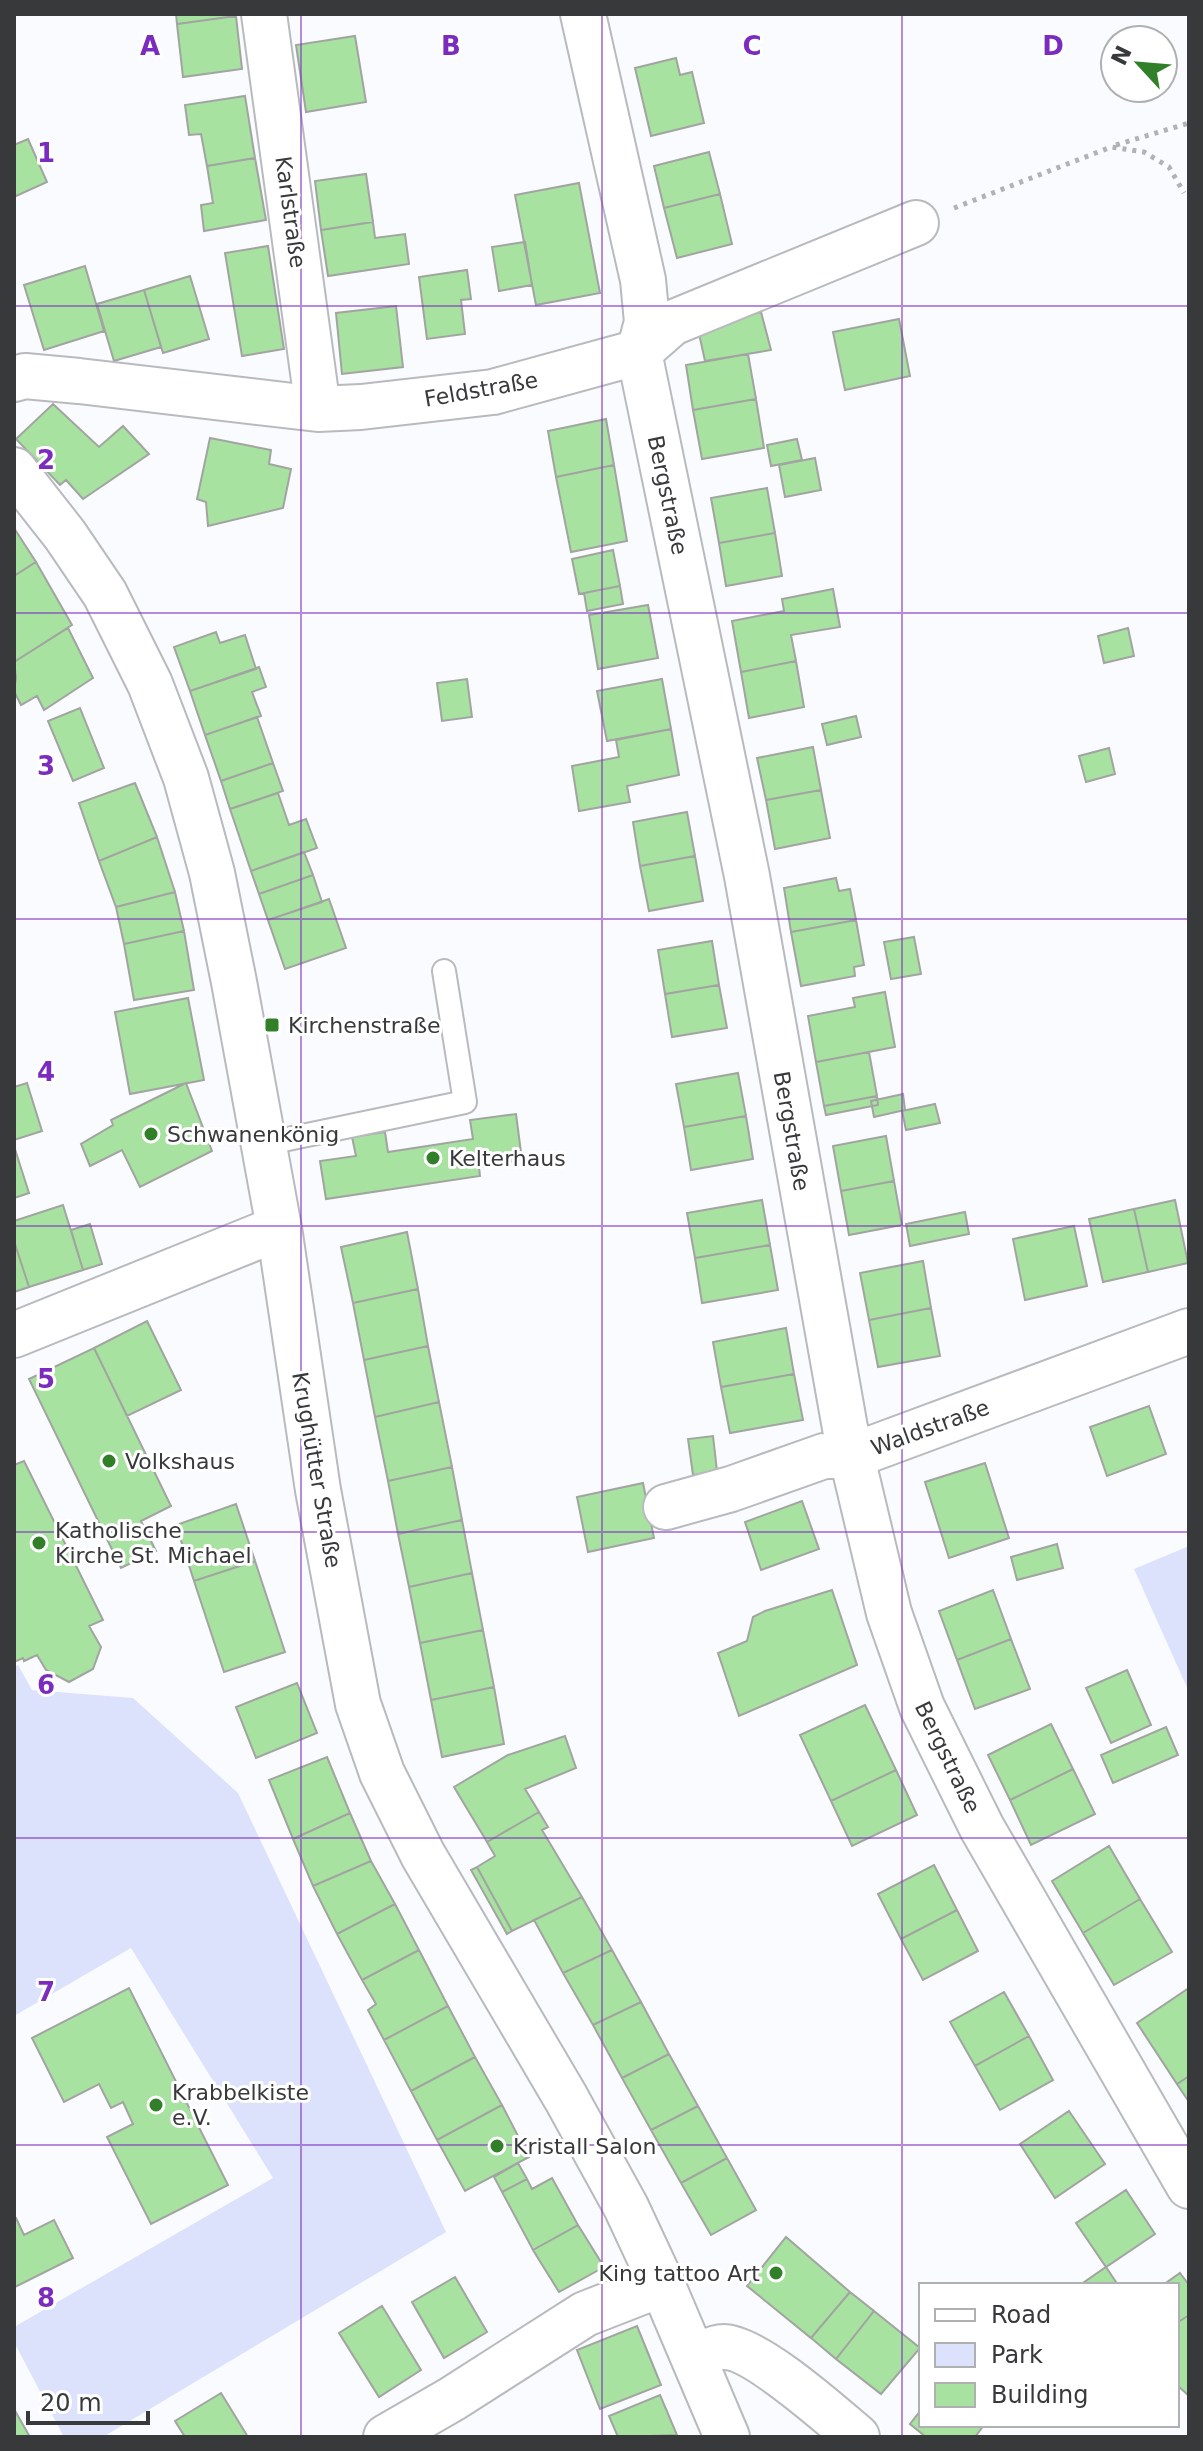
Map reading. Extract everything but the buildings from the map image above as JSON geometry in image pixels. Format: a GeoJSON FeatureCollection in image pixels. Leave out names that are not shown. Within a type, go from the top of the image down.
{"type":"FeatureCollection","features":[{"type":"Feature","properties":{"kind":"street","name":"Karlstraße"},"geometry":{"type":"LineString","coordinates":[[264,14],[318,409]]}},
{"type":"Feature","properties":{"kind":"street","name":"Bergstraße"},"geometry":{"type":"LineString","coordinates":[[583,14],[647,303],[647,322],[639,352],[747,876],[852,1456],[889,1613],[922,1707],[982,1828],[1189,2186]]}},
{"type":"Feature","properties":{"kind":"street","name":"Feldstraße"},"geometry":{"type":"LineString","coordinates":[[14,379],[25,376],[66,380],[318,409],[493,392],[639,352],[672,323],[916,223]]}},
{"type":"Feature","properties":{"kind":"street","name":"Krughütter Straße"},"geometry":{"type":"LineString","coordinates":[[14,470],[65,535],[105,594],[150,684],[186,778],[212,873],[264,1144],[318,1490],[358,1704],[382,1773],[423,1855],[566,2098],[626,2207],[727,2437]]}},
{"type":"Feature","properties":{"kind":"street"},"geometry":{"type":"LineString","coordinates":[[14,1335],[279,1228]]}},
{"type":"Feature","properties":{"kind":"street","name":"Waldstraße"},"geometry":{"type":"LineString","coordinates":[[666,1507],[731,1489],[824,1456],[852,1456],[1189,1331]]}},
{"type":"Feature","properties":{"kind":"street"},"geometry":{"type":"LineString","coordinates":[[386,2437],[585,2314],[662,2284]]}},
{"type":"Feature","properties":{"kind":"street"},"geometry":{"type":"LineString","coordinates":[[693,2357],[723,2347],[747,2353],[857,2437]]}},
{"type":"Feature","properties":{"kind":"lane"},"geometry":{"type":"LineString","coordinates":[[264,1144],[465,1102],[444,971]]}},
{"type":"Feature","properties":{"kind":"path"},"geometry":{"type":"LineString","coordinates":[[916,223],[1111,147],[1189,123]]}},
{"type":"Feature","properties":{"kind":"path"},"geometry":{"type":"LineString","coordinates":[[1111,147],[1144,152],[1169,167],[1184,193]]}},
{"type":"Feature","properties":{"kind":"green space"},"geometry":{"type":"Polygon","coordinates":[[[1189,1546],[1189,1692],[1134,1569],[1189,1546]]]}},
{"type":"Feature","properties":{"kind":"green space"},"geometry":{"type":"Polygon","coordinates":[[[18,1665],[32,1690],[133,1698],[238,1793],[446,2232],[103,2437],[64,2437],[14,2342],[14,2327],[273,2178],[131,1948],[14,2016],[14,1667],[18,1665]]]}},
{"type":"Feature","properties":{"kind":"place","name":"Kirchenstraße"},"geometry":{"type":"Point","coordinates":[272,1025]}},
{"type":"Feature","properties":{"kind":"place","name":"Schwanenkönig"},"geometry":{"type":"Point","coordinates":[151,1134]}},
{"type":"Feature","properties":{"kind":"place","name":"Kelterhaus"},"geometry":{"type":"Point","coordinates":[433,1158]}},
{"type":"Feature","properties":{"kind":"place","name":"Volkshaus"},"geometry":{"type":"Point","coordinates":[109,1461]}},
{"type":"Feature","properties":{"kind":"place","name":"Katholische Kirche St. Michael"},"geometry":{"type":"Point","coordinates":[39,1543]}},
{"type":"Feature","properties":{"kind":"place","name":"Krabbelkiste e.V."},"geometry":{"type":"Point","coordinates":[156,2105]}},
{"type":"Feature","properties":{"kind":"place","name":"Kristall Salon"},"geometry":{"type":"Point","coordinates":[497,2146]}},
{"type":"Feature","properties":{"kind":"place","name":"King tattoo Art"},"geometry":{"type":"Point","coordinates":[776,2273]}}]}
